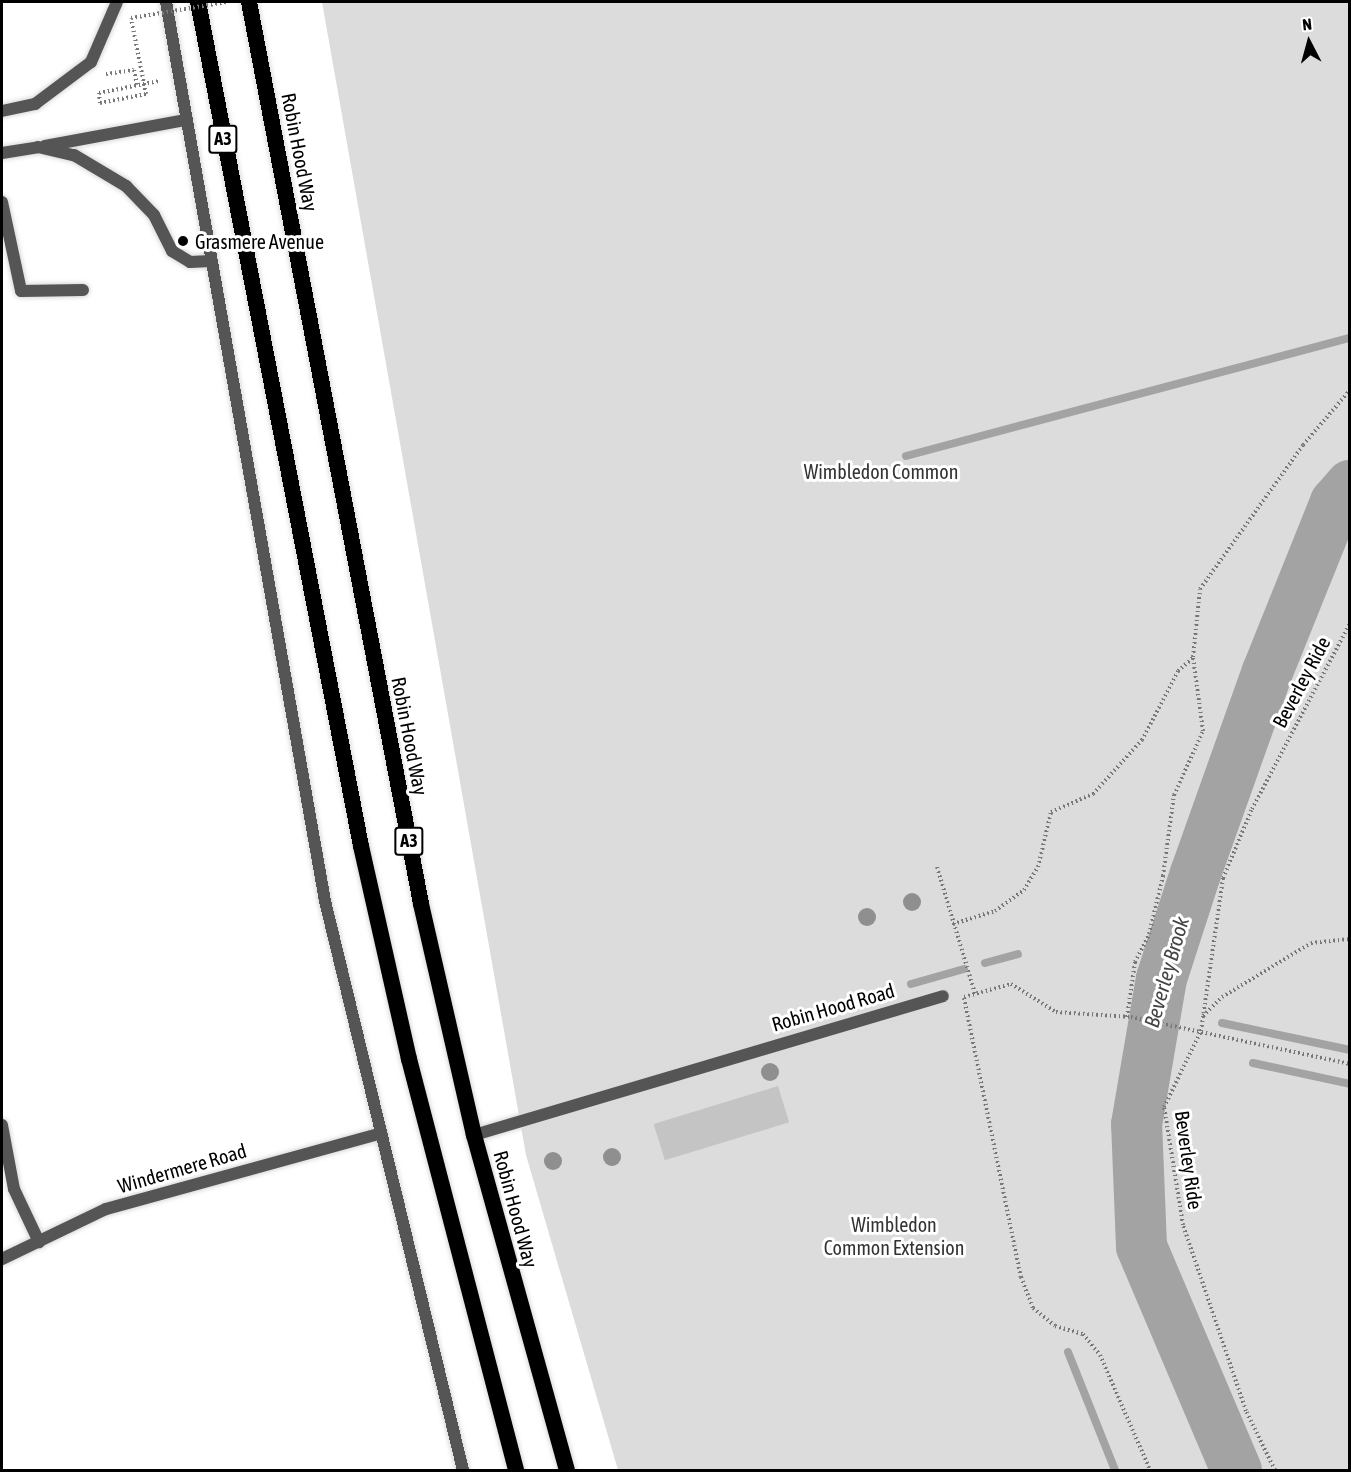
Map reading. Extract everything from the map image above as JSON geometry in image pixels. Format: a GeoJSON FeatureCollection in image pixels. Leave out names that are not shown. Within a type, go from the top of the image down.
{"type":"FeatureCollection","features":[{"type":"Feature","properties":{"kind":"highway","name":"A3"},"geometry":{"type":"LineString","coordinates":[[198,2],[361,846],[411,1070],[516,1470]]}},
{"type":"Feature","properties":{"kind":"highway","name":"Robin Hood Way"},"geometry":{"type":"LineString","coordinates":[[249,2],[421,904],[474,1135],[567,1470]]}},
{"type":"Feature","properties":{"kind":"street"},"geometry":{"type":"LineString","coordinates":[[2,111],[35,104],[91,62],[117,2]]}},
{"type":"Feature","properties":{"kind":"street"},"geometry":{"type":"LineString","coordinates":[[166,2],[185,120],[325,901],[463,1470]]}},
{"type":"Feature","properties":{"kind":"street"},"geometry":{"type":"LineString","coordinates":[[2,153],[185,120]]}},
{"type":"Feature","properties":{"kind":"street"},"geometry":{"type":"LineString","coordinates":[[38,147],[74,155],[126,186],[154,215],[172,251],[190,262],[211,261]]}},
{"type":"Feature","properties":{"kind":"street"},"geometry":{"type":"LineString","coordinates":[[2,202],[21,291],[83,290]]}},
{"type":"Feature","properties":{"kind":"street","name":"Robin Hood Road"},"geometry":{"type":"LineString","coordinates":[[474,1135],[943,996]]}},
{"type":"Feature","properties":{"kind":"street"},"geometry":{"type":"LineString","coordinates":[[2,1125],[14,1189],[39,1242]]}},
{"type":"Feature","properties":{"kind":"street","name":"Windermere Road"},"geometry":{"type":"LineString","coordinates":[[2,1259],[106,1209],[381,1133]]}},
{"type":"Feature","properties":{"kind":"path"},"geometry":{"type":"LineString","coordinates":[[163,81],[135,86],[99,93],[100,102],[146,94],[131,18],[227,2]]}},
{"type":"Feature","properties":{"kind":"path"},"geometry":{"type":"LineString","coordinates":[[104,73],[134,70],[135,86]]}},
{"type":"Feature","properties":{"kind":"path"},"geometry":{"type":"LineString","coordinates":[[1129,1017],[1135,962],[1149,934],[1163,876],[1174,795],[1203,731],[1193,657],[1200,589],[1303,445],[1350,390]]}},
{"type":"Feature","properties":{"kind":"path","name":"Beverley Ride"},"geometry":{"type":"LineString","coordinates":[[1275,1470],[1246,1411],[1183,1225],[1164,1107],[1201,1031],[1223,878],[1252,809],[1350,623]]}},
{"type":"Feature","properties":{"kind":"path"},"geometry":{"type":"LineString","coordinates":[[953,924],[995,910],[1024,890],[1038,867],[1051,812],[1100,786],[1142,740],[1178,671],[1193,657]]}},
{"type":"Feature","properties":{"kind":"path"},"geometry":{"type":"LineString","coordinates":[[937,867],[975,994]]}},
{"type":"Feature","properties":{"kind":"path"},"geometry":{"type":"LineString","coordinates":[[1203,1016],[1222,997],[1311,943],[1350,939]]}},
{"type":"Feature","properties":{"kind":"path"},"geometry":{"type":"LineString","coordinates":[[943,996],[964,997],[1011,984],[1056,1012],[1129,1017],[1350,1064]]}},
{"type":"Feature","properties":{"kind":"path"},"geometry":{"type":"LineString","coordinates":[[964,997],[1021,1277],[1033,1308],[1055,1326],[1083,1334],[1100,1354],[1150,1470]]}},
{"type":"Feature","properties":{"kind":"green space","name":"Wimbledon Common"},"geometry":{"type":"Polygon","coordinates":[[[322,2],[1349,2],[1349,1470],[618,1470],[526,1155],[322,2]]]}},
{"type":"Feature","properties":{"kind":"building"},"geometry":{"type":"Polygon","coordinates":[[[778,1086],[789,1122],[665,1160],[654,1124],[778,1086]]]}},
{"type":"Feature","properties":{"kind":"waterway"},"geometry":{"type":"LineString","coordinates":[[906,456],[1350,338]]}},
{"type":"Feature","properties":{"kind":"waterway","name":"Beverley Brook"},"geometry":{"type":"LineString","coordinates":[[1236,1470],[1141,1246],[1136,1124],[1161,978],[1195,873],[1267,671],[1335,502],[1350,485]]}},
{"type":"Feature","properties":{"kind":"waterway"},"geometry":{"type":"LineString","coordinates":[[985,963],[1018,954]]}},
{"type":"Feature","properties":{"kind":"waterway"},"geometry":{"type":"LineString","coordinates":[[911,984],[964,969]]}},
{"type":"Feature","properties":{"kind":"waterway"},"geometry":{"type":"LineString","coordinates":[[1222,1023],[1350,1050]]}},
{"type":"Feature","properties":{"kind":"waterway"},"geometry":{"type":"LineString","coordinates":[[1253,1063],[1350,1084]]}},
{"type":"Feature","properties":{"kind":"waterway"},"geometry":{"type":"LineString","coordinates":[[1068,1352],[1115,1470]]}},
{"type":"Feature","properties":{"kind":"place","name":"Grasmere Avenue"},"geometry":{"type":"Point","coordinates":[183,241]}},
{"type":"Feature","properties":{"kind":"park label","name":"Wimbledon Common Extension"},"geometry":{"type":"Point","coordinates":[894,1236]}}]}
